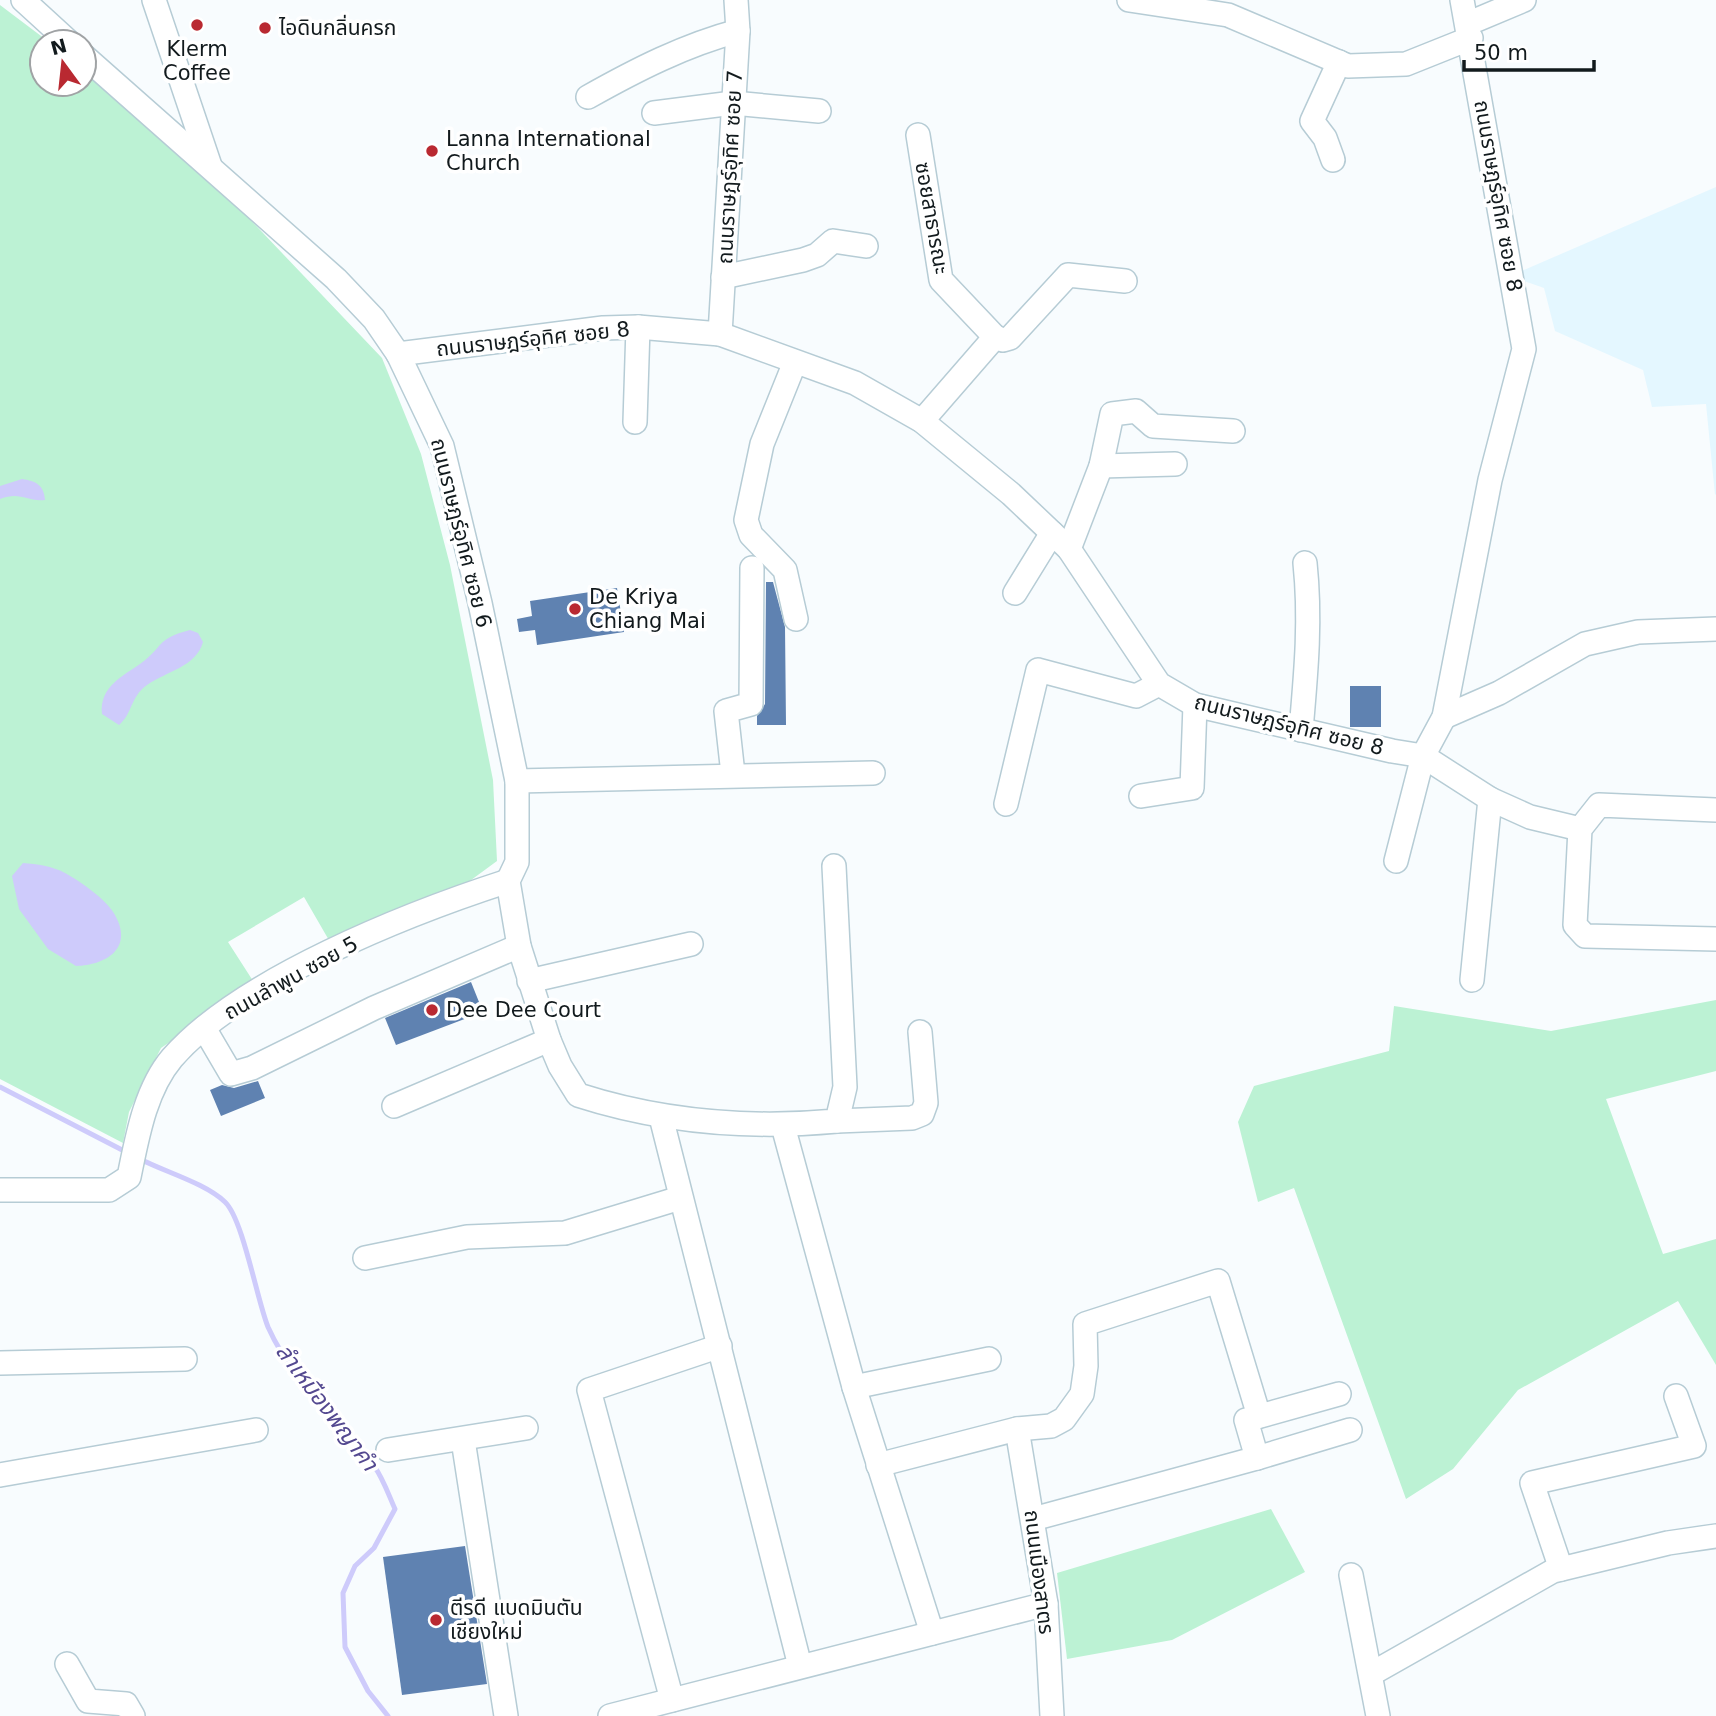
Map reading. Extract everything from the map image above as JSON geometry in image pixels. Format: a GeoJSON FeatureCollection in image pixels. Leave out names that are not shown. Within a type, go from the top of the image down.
{"type":"FeatureCollection","features":[{"type":"Feature","properties":{"kind":"street"},"geometry":{"type":"LineString","coordinates":[[23,0],[54,28]]}},
{"type":"Feature","properties":{"kind":"street"},"geometry":{"type":"LineString","coordinates":[[154,0],[210,166]]}},
{"type":"Feature","properties":{"kind":"street","name":"ถนนราษฎร์อุทิศ ซอย 7"},"geometry":{"type":"LineString","coordinates":[[720,334],[738,31],[736,0]]}},
{"type":"Feature","properties":{"kind":"street"},"geometry":{"type":"LineString","coordinates":[[1129,0],[1228,15],[1348,66],[1377,67],[1406,64],[1524,0]]}},
{"type":"Feature","properties":{"kind":"street","name":"ถนนราษฎร์อุทิศ ซอย 8"},"geometry":{"type":"LineString","coordinates":[[397,354],[603,328],[638,327],[720,334],[855,383],[922,421],[1011,494],[1069,549],[1159,684],[1195,705],[1423,756],[1444,717],[1490,480],[1524,349],[1462,0]]}},
{"type":"Feature","properties":{"kind":"street"},"geometry":{"type":"LineString","coordinates":[[588,97],[677,51],[738,31]]}},
{"type":"Feature","properties":{"kind":"street"},"geometry":{"type":"LineString","coordinates":[[1333,160],[1325,138],[1312,121],[1339,62]]}},
{"type":"Feature","properties":{"kind":"street","name":"ถนนราษฎร์อุทิศ ซอย 6"},"geometry":{"type":"LineString","coordinates":[[98,68],[336,279],[374,319],[397,354],[431,418],[451,477],[517,781],[517,862],[508,881],[519,946],[549,1040],[564,1073],[578,1095],[662,1117]]}},
{"type":"Feature","properties":{"kind":"street"},"geometry":{"type":"LineString","coordinates":[[654,113],[733,103],[818,111]]}},
{"type":"Feature","properties":{"kind":"street","name":"ซอยสาธารณะ"},"geometry":{"type":"LineString","coordinates":[[918,135],[940,280],[995,337]]}},
{"type":"Feature","properties":{"kind":"street"},"geometry":{"type":"LineString","coordinates":[[723,277],[803,260],[817,255],[833,241],[866,246]]}},
{"type":"Feature","properties":{"kind":"street"},"geometry":{"type":"LineString","coordinates":[[922,421],[995,337],[1003,340],[1010,338],[1068,275],[1125,281]]}},
{"type":"Feature","properties":{"kind":"street"},"geometry":{"type":"LineString","coordinates":[[635,422],[638,327]]}},
{"type":"Feature","properties":{"kind":"street"},"geometry":{"type":"LineString","coordinates":[[795,362],[762,444],[746,520],[751,535],[785,569],[796,620]]}},
{"type":"Feature","properties":{"kind":"street"},"geometry":{"type":"LineString","coordinates":[[1069,549],[1101,466],[1110,418],[1117,411],[1139,412],[1153,426],[1233,431]]}},
{"type":"Feature","properties":{"kind":"street"},"geometry":{"type":"LineString","coordinates":[[1101,466],[1175,464]]}},
{"type":"Feature","properties":{"kind":"street"},"geometry":{"type":"LineString","coordinates":[[1016,593],[1052,533]]}},
{"type":"Feature","properties":{"kind":"street"},"geometry":{"type":"LineString","coordinates":[[1301,730],[1310,607],[1305,563]]}},
{"type":"Feature","properties":{"kind":"street"},"geometry":{"type":"LineString","coordinates":[[733,774],[726,711],[751,704],[752,568]]}},
{"type":"Feature","properties":{"kind":"street"},"geometry":{"type":"LineString","coordinates":[[1444,717],[1499,693],[1585,644],[1638,632],[1716,629]]}},
{"type":"Feature","properties":{"kind":"street"},"geometry":{"type":"LineString","coordinates":[[1006,804],[1038,670],[1136,695],[1159,684]]}},
{"type":"Feature","properties":{"kind":"street"},"geometry":{"type":"LineString","coordinates":[[1141,796],[1192,788],[1195,705]]}},
{"type":"Feature","properties":{"kind":"street"},"geometry":{"type":"LineString","coordinates":[[1396,861],[1423,756],[1490,799],[1530,817],[1580,829]]}},
{"type":"Feature","properties":{"kind":"street"},"geometry":{"type":"LineString","coordinates":[[517,781],[733,774],[873,773]]}},
{"type":"Feature","properties":{"kind":"street"},"geometry":{"type":"LineString","coordinates":[[1472,980],[1490,799]]}},
{"type":"Feature","properties":{"kind":"street"},"geometry":{"type":"LineString","coordinates":[[1716,810],[1599,805],[1580,829],[1575,925],[1585,936],[1716,939]]}},
{"type":"Feature","properties":{"kind":"street"},"geometry":{"type":"LineString","coordinates":[[834,866],[845,1087],[837,1121]]}},
{"type":"Feature","properties":{"kind":"street","name":"ถนนลำพูน ซอย 5"},"geometry":{"type":"LineString","coordinates":[[0,1190],[109,1190],[129,1177],[133,1154],[154,1087],[171,1060],[204,1028],[242,1001],[297,970],[399,920],[508,881]]}},
{"type":"Feature","properties":{"kind":"street"},"geometry":{"type":"LineString","coordinates":[[529,981],[691,944]]}},
{"type":"Feature","properties":{"kind":"street"},"geometry":{"type":"LineString","coordinates":[[204,1028],[230,1074],[252,1068],[374,1008],[519,946]]}},
{"type":"Feature","properties":{"kind":"street"},"geometry":{"type":"LineString","coordinates":[[800,1666],[680,1198],[662,1117],[783,1126],[912,1118],[922,1114],[926,1103],[920,1032]]}},
{"type":"Feature","properties":{"kind":"street"},"geometry":{"type":"LineString","coordinates":[[394,1106],[549,1040]]}},
{"type":"Feature","properties":{"kind":"street"},"geometry":{"type":"LineString","coordinates":[[783,1126],[854,1387],[932,1633]]}},
{"type":"Feature","properties":{"kind":"street"},"geometry":{"type":"LineString","coordinates":[[365,1258],[467,1237],[565,1233],[680,1198]]}},
{"type":"Feature","properties":{"kind":"street"},"geometry":{"type":"LineString","coordinates":[[878,1465],[1017,1429],[1051,1426],[1065,1419],[1082,1394],[1086,1366],[1083,1336],[1085,1324],[1218,1281],[1259,1416]]}},
{"type":"Feature","properties":{"kind":"street"},"geometry":{"type":"LineString","coordinates":[[672,1700],[589,1390],[720,1346]]}},
{"type":"Feature","properties":{"kind":"street"},"geometry":{"type":"LineString","coordinates":[[0,1363],[185,1359]]}},
{"type":"Feature","properties":{"kind":"street"},"geometry":{"type":"LineString","coordinates":[[854,1387],[989,1359]]}},
{"type":"Feature","properties":{"kind":"street"},"geometry":{"type":"LineString","coordinates":[[1257,1458],[1246,1420],[1339,1394]]}},
{"type":"Feature","properties":{"kind":"street"},"geometry":{"type":"LineString","coordinates":[[1561,1569],[1532,1483],[1694,1446],[1676,1396]]}},
{"type":"Feature","properties":{"kind":"street"},"geometry":{"type":"LineString","coordinates":[[388,1450],[526,1429]]}},
{"type":"Feature","properties":{"kind":"street","name":"ถนนเมืองสาตร"},"geometry":{"type":"LineString","coordinates":[[1017,1429],[1046,1604],[1052,1716]]}},
{"type":"Feature","properties":{"kind":"street"},"geometry":{"type":"LineString","coordinates":[[0,1475],[256,1430]]}},
{"type":"Feature","properties":{"kind":"street"},"geometry":{"type":"LineString","coordinates":[[1033,1519],[1350,1430]]}},
{"type":"Feature","properties":{"kind":"street"},"geometry":{"type":"LineString","coordinates":[[463,1440],[506,1716]]}},
{"type":"Feature","properties":{"kind":"street"},"geometry":{"type":"LineString","coordinates":[[1371,1674],[1561,1569],[1668,1543],[1716,1536]]}},
{"type":"Feature","properties":{"kind":"street"},"geometry":{"type":"LineString","coordinates":[[1351,1575],[1378,1716]]}},
{"type":"Feature","properties":{"kind":"street"},"geometry":{"type":"LineString","coordinates":[[610,1716],[1046,1604]]}},
{"type":"Feature","properties":{"kind":"street"},"geometry":{"type":"LineString","coordinates":[[67,1664],[88,1701],[126,1704],[133,1716]]}},
{"type":"Feature","properties":{"kind":"shaded area"},"geometry":{"type":"Polygon","coordinates":[[[1716,187],[1715,495],[1706,404],[1652,407],[1643,370],[1555,331],[1544,288],[1510,276],[1716,187]]]}},
{"type":"Feature","properties":{"kind":"green space"},"geometry":{"type":"Polygon","coordinates":[[[0,5],[30,28],[28,28],[28,98],[98,98],[98,82],[243,212],[382,358],[421,454],[450,565],[493,780],[497,861],[467,883],[330,942],[304,897],[228,942],[255,984],[161,1048],[129,1112],[123,1143],[0,1079],[0,5]]]}},
{"type":"Feature","properties":{"kind":"green space"},"geometry":{"type":"Polygon","coordinates":[[[1716,1000],[1716,1071],[1606,1099],[1663,1254],[1716,1239],[1716,1365],[1678,1301],[1518,1390],[1453,1469],[1406,1499],[1294,1188],[1258,1202],[1238,1122],[1254,1086],[1389,1051],[1394,1006],[1551,1031],[1716,1000]]]}},
{"type":"Feature","properties":{"kind":"green space"},"geometry":{"type":"Polygon","coordinates":[[[1271,1509],[1305,1572],[1172,1640],[1067,1659],[1057,1573],[1271,1509]]]}},
{"type":"Feature","properties":{"kind":"water"},"geometry":{"type":"Polygon","coordinates":[[[22,479],[38,485],[45,500],[18,496],[0,499],[0,486],[22,479]]]}},
{"type":"Feature","properties":{"kind":"water"},"geometry":{"type":"Polygon","coordinates":[[[190,630],[198,633],[203,642],[194,657],[141,690],[119,725],[102,714],[104,696],[114,683],[148,658],[165,640],[190,630]]]}},
{"type":"Feature","properties":{"kind":"water"},"geometry":{"type":"Polygon","coordinates":[[[23,863],[65,873],[106,903],[120,927],[119,946],[114,953],[97,962],[76,966],[48,949],[19,909],[12,876],[23,863]]]}},
{"type":"Feature","properties":{"kind":"building"},"geometry":{"type":"Polygon","coordinates":[[[766,582],[773,582],[785,627],[786,725],[757,725],[757,716],[765,704],[766,582]]]}},
{"type":"Feature","properties":{"kind":"building","name":"De Kriya Chiang Mai"},"geometry":{"type":"Polygon","coordinates":[[[617,588],[624,632],[537,645],[535,630],[519,632],[517,619],[532,616],[530,601],[617,588]]]}},
{"type":"Feature","properties":{"kind":"building"},"geometry":{"type":"Polygon","coordinates":[[[1350,686],[1381,686],[1381,727],[1350,727],[1350,686]]]}},
{"type":"Feature","properties":{"kind":"building","name":"Dee Dee Court"},"geometry":{"type":"Polygon","coordinates":[[[471,982],[483,1012],[396,1045],[385,1018],[471,982]]]}},
{"type":"Feature","properties":{"kind":"building"},"geometry":{"type":"Polygon","coordinates":[[[258,1081],[265,1098],[221,1116],[210,1090],[222,1085],[234,1088],[258,1081]]]}},
{"type":"Feature","properties":{"kind":"building","name":"ตีรดี แบดมินตัน เชียงใหม่"},"geometry":{"type":"Polygon","coordinates":[[[465,1546],[487,1684],[402,1695],[383,1557],[465,1546]]]}},
{"type":"Feature","properties":{"kind":"waterway","name":"ลำเหมืองพญาคำ"},"geometry":{"type":"LineString","coordinates":[[0,1087],[128,1153]]}},
{"type":"Feature","properties":{"kind":"waterway","name":"ลำเหมืองพญาคำ"},"geometry":{"type":"LineString","coordinates":[[140,1159],[196,1183],[217,1195],[232,1211],[268,1327],[278,1347],[303,1383],[374,1466],[386,1487],[395,1509],[374,1548],[355,1566],[343,1593],[345,1647],[368,1691],[388,1716]]}},
{"type":"Feature","properties":{"kind":"place","name":"Klerm Coffee"},"geometry":{"type":"Point","coordinates":[197,25]}},
{"type":"Feature","properties":{"kind":"place","name":"ไอดินกลิ่นครก"},"geometry":{"type":"Point","coordinates":[265,28]}},
{"type":"Feature","properties":{"kind":"place","name":"Lanna International Church"},"geometry":{"type":"Point","coordinates":[432,151]}},
{"type":"Feature","properties":{"kind":"place","name":"De Kriya Chiang Mai"},"geometry":{"type":"Point","coordinates":[575,609]}},
{"type":"Feature","properties":{"kind":"place","name":"Dee Dee Court"},"geometry":{"type":"Point","coordinates":[432,1010]}},
{"type":"Feature","properties":{"kind":"place","name":"ตีรดี แบดมินตัน เชียงใหม่"},"geometry":{"type":"Point","coordinates":[436,1620]}}]}
